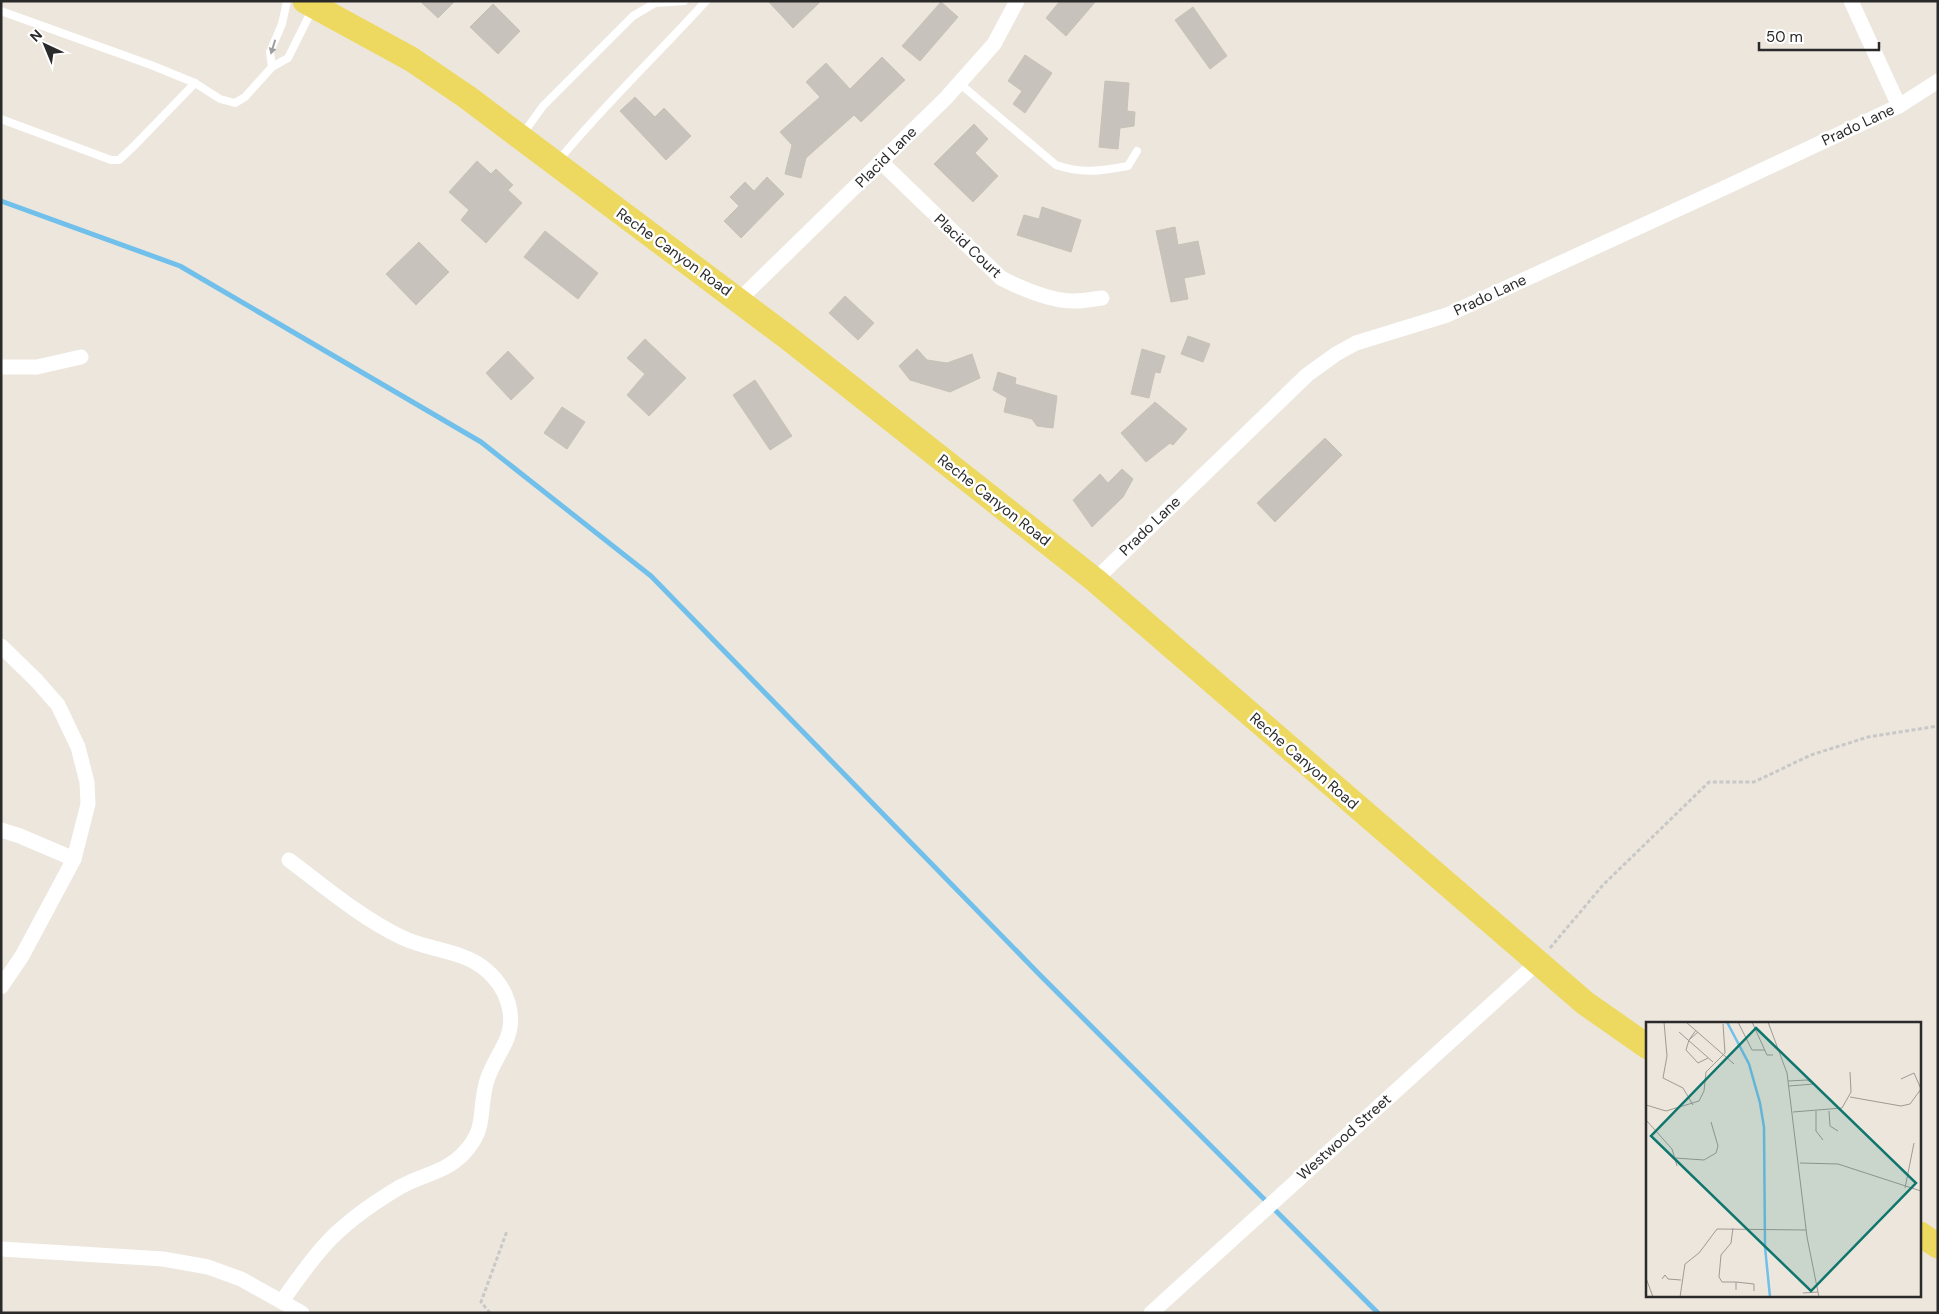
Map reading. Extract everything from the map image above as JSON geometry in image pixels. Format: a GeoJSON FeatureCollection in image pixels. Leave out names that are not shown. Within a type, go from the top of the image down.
{"type":"FeatureCollection","features":[{"type":"Feature","properties":{"kind":"main road","name":"Reche Canyon Road"},"geometry":{"type":"LineString","coordinates":[[309,4],[411,59],[467,98],[739,300],[1095,580],[1585,1003],[1646,1046]]}},
{"type":"Feature","properties":{"kind":"main road"},"geometry":{"type":"LineString","coordinates":[[1922,1235],[1938,1246]]}},
{"type":"Feature","properties":{"kind":"street","name":"Placid Lane"},"geometry":{"type":"LineString","coordinates":[[739,300],[959,83],[994,44],[1017,1]]}},
{"type":"Feature","properties":{"kind":"street"},"geometry":{"type":"LineString","coordinates":[[1850,1],[1899,106]]}},
{"type":"Feature","properties":{"kind":"street","name":"Prado Lane"},"geometry":{"type":"LineString","coordinates":[[1095,580],[1307,374],[1336,354],[1356,343],[1447,314],[1899,106],[1938,81]]}},
{"type":"Feature","properties":{"kind":"street","name":"Placid Court"},"geometry":{"type":"LineString","coordinates":[[881,162],[1001,278],[1015,286],[1052,298],[1074,302],[1102,298]]}},
{"type":"Feature","properties":{"kind":"street"},"geometry":{"type":"LineString","coordinates":[[1,366],[37,367],[81,357]]}},
{"type":"Feature","properties":{"kind":"street"},"geometry":{"type":"LineString","coordinates":[[1,646],[36,680],[58,705],[78,747],[87,782],[88,804],[74,859],[22,956],[1,987]]}},
{"type":"Feature","properties":{"kind":"street"},"geometry":{"type":"LineString","coordinates":[[1,830],[74,859]]}},
{"type":"Feature","properties":{"kind":"street"},"geometry":{"type":"LineString","coordinates":[[282,1301],[323,1246],[345,1226],[369,1207],[401,1186],[452,1164],[473,1142],[482,1123],[485,1088],[489,1072],[506,1041],[510,1021],[510,1004],[505,992],[484,968],[463,958],[402,938],[347,904],[289,860]]}},
{"type":"Feature","properties":{"kind":"street","name":"Westwood Street"},"geometry":{"type":"LineString","coordinates":[[1151,1313],[1538,962]]}},
{"type":"Feature","properties":{"kind":"street"},"geometry":{"type":"LineString","coordinates":[[1,1249],[172,1260],[208,1267],[241,1279],[302,1313]]}},
{"type":"Feature","properties":{"kind":"lane"},"geometry":{"type":"LineString","coordinates":[[272,67],[270,52],[282,24],[287,1]]}},
{"type":"Feature","properties":{"kind":"lane"},"geometry":{"type":"LineString","coordinates":[[520,137],[544,106],[633,16],[655,3],[684,1]]}},
{"type":"Feature","properties":{"kind":"lane"},"geometry":{"type":"LineString","coordinates":[[555,164],[586,127],[672,39],[706,1]]}},
{"type":"Feature","properties":{"kind":"lane"},"geometry":{"type":"LineString","coordinates":[[1,11],[151,65],[194,83],[220,99],[235,103],[245,98],[272,67],[288,58],[309,4]]}},
{"type":"Feature","properties":{"kind":"lane"},"geometry":{"type":"LineString","coordinates":[[1,119],[111,160],[118,160],[134,146],[194,83]]}},
{"type":"Feature","properties":{"kind":"lane"},"geometry":{"type":"LineString","coordinates":[[959,83],[1056,165],[1073,171],[1094,172],[1128,166],[1137,151]]}},
{"type":"Feature","properties":{"kind":"path"},"geometry":{"type":"LineString","coordinates":[[1538,962],[1603,885],[1709,782],[1754,782],[1811,755],[1868,737],[1938,726]]}},
{"type":"Feature","properties":{"kind":"path"},"geometry":{"type":"LineString","coordinates":[[490,1313],[481,1302],[507,1231]]}},
{"type":"Feature","properties":{"kind":"building"},"geometry":{"type":"Polygon","coordinates":[[[420,1],[455,1],[438,18],[420,1]]]}},
{"type":"Feature","properties":{"kind":"building"},"geometry":{"type":"Polygon","coordinates":[[[768,1],[821,1],[793,28],[768,1]]]}},
{"type":"Feature","properties":{"kind":"building"},"geometry":{"type":"Polygon","coordinates":[[[1060,1],[1096,1],[1066,36],[1046,18],[1060,1]]]}},
{"type":"Feature","properties":{"kind":"building"},"geometry":{"type":"Polygon","coordinates":[[[941,2],[958,17],[920,61],[902,46],[941,2]]]}},
{"type":"Feature","properties":{"kind":"building"},"geometry":{"type":"Polygon","coordinates":[[[493,4],[520,31],[498,54],[470,27],[493,4]]]}},
{"type":"Feature","properties":{"kind":"building"},"geometry":{"type":"Polygon","coordinates":[[[1193,7],[1227,56],[1210,69],[1175,20],[1193,7]]]}},
{"type":"Feature","properties":{"kind":"building"},"geometry":{"type":"Polygon","coordinates":[[[1025,55],[1052,73],[1025,113],[1013,104],[1022,91],[1008,81],[1025,55]]]}},
{"type":"Feature","properties":{"kind":"building"},"geometry":{"type":"Polygon","coordinates":[[[882,57],[905,80],[861,122],[854,115],[806,158],[801,178],[785,174],[792,145],[780,132],[820,97],[806,82],[826,63],[850,89],[882,57]]]}},
{"type":"Feature","properties":{"kind":"building"},"geometry":{"type":"Polygon","coordinates":[[[1105,81],[1129,83],[1127,111],[1135,112],[1134,126],[1120,128],[1118,149],[1099,147],[1105,81]]]}},
{"type":"Feature","properties":{"kind":"building"},"geometry":{"type":"Polygon","coordinates":[[[635,97],[655,117],[664,108],[691,136],[666,160],[620,111],[635,97]]]}},
{"type":"Feature","properties":{"kind":"building"},"geometry":{"type":"Polygon","coordinates":[[[974,124],[988,139],[975,153],[998,176],[973,202],[934,164],[974,124]]]}},
{"type":"Feature","properties":{"kind":"building"},"geometry":{"type":"Polygon","coordinates":[[[477,161],[491,174],[496,169],[513,185],[508,190],[522,203],[486,243],[461,220],[469,210],[449,192],[477,161]]]}},
{"type":"Feature","properties":{"kind":"building"},"geometry":{"type":"Polygon","coordinates":[[[767,177],[784,194],[741,238],[724,221],[739,206],[730,197],[745,182],[754,191],[767,177]]]}},
{"type":"Feature","properties":{"kind":"building"},"geometry":{"type":"Polygon","coordinates":[[[1042,207],[1081,220],[1071,252],[1017,235],[1024,215],[1039,219],[1042,207]]]}},
{"type":"Feature","properties":{"kind":"building"},"geometry":{"type":"Polygon","coordinates":[[[1175,227],[1178,245],[1198,241],[1205,274],[1184,278],[1188,299],[1171,302],[1156,231],[1175,227]]]}},
{"type":"Feature","properties":{"kind":"building"},"geometry":{"type":"Polygon","coordinates":[[[545,231],[598,273],[578,299],[524,257],[545,231]]]}},
{"type":"Feature","properties":{"kind":"building"},"geometry":{"type":"Polygon","coordinates":[[[419,242],[449,272],[416,305],[386,274],[419,242]]]}},
{"type":"Feature","properties":{"kind":"building"},"geometry":{"type":"Polygon","coordinates":[[[845,296],[874,323],[858,340],[829,313],[845,296]]]}},
{"type":"Feature","properties":{"kind":"building"},"geometry":{"type":"Polygon","coordinates":[[[1188,336],[1210,344],[1203,362],[1181,354],[1188,336]]]}},
{"type":"Feature","properties":{"kind":"building"},"geometry":{"type":"Polygon","coordinates":[[[645,339],[686,378],[649,416],[627,395],[645,374],[627,358],[645,339]]]}},
{"type":"Feature","properties":{"kind":"building"},"geometry":{"type":"Polygon","coordinates":[[[917,349],[927,360],[947,363],[972,354],[980,378],[950,392],[910,380],[899,366],[917,349]]]}},
{"type":"Feature","properties":{"kind":"building"},"geometry":{"type":"Polygon","coordinates":[[[1142,349],[1165,356],[1160,373],[1155,372],[1149,398],[1131,394],[1142,349]]]}},
{"type":"Feature","properties":{"kind":"building"},"geometry":{"type":"Polygon","coordinates":[[[508,351],[534,378],[511,400],[486,373],[508,351]]]}},
{"type":"Feature","properties":{"kind":"building"},"geometry":{"type":"Polygon","coordinates":[[[998,372],[1016,378],[1015,384],[1057,396],[1053,428],[1037,426],[1032,419],[1004,412],[1007,398],[993,390],[998,372]]]}},
{"type":"Feature","properties":{"kind":"building"},"geometry":{"type":"Polygon","coordinates":[[[755,380],[792,436],[770,450],[733,395],[755,380]]]}},
{"type":"Feature","properties":{"kind":"building"},"geometry":{"type":"Polygon","coordinates":[[[1155,402],[1187,429],[1173,445],[1170,443],[1146,462],[1121,433],[1155,402]]]}},
{"type":"Feature","properties":{"kind":"building"},"geometry":{"type":"Polygon","coordinates":[[[562,407],[585,422],[567,449],[544,433],[562,407]]]}},
{"type":"Feature","properties":{"kind":"building"},"geometry":{"type":"Polygon","coordinates":[[[1325,438],[1342,455],[1275,522],[1257,503],[1325,438]]]}},
{"type":"Feature","properties":{"kind":"building"},"geometry":{"type":"Polygon","coordinates":[[[1122,469],[1133,479],[1123,497],[1092,527],[1073,500],[1100,474],[1108,483],[1122,469]]]}},
{"type":"Feature","properties":{"kind":"waterway"},"geometry":{"type":"LineString","coordinates":[[1,201],[180,266],[481,442],[651,576],[1039,974],[1378,1313]]}}]}
